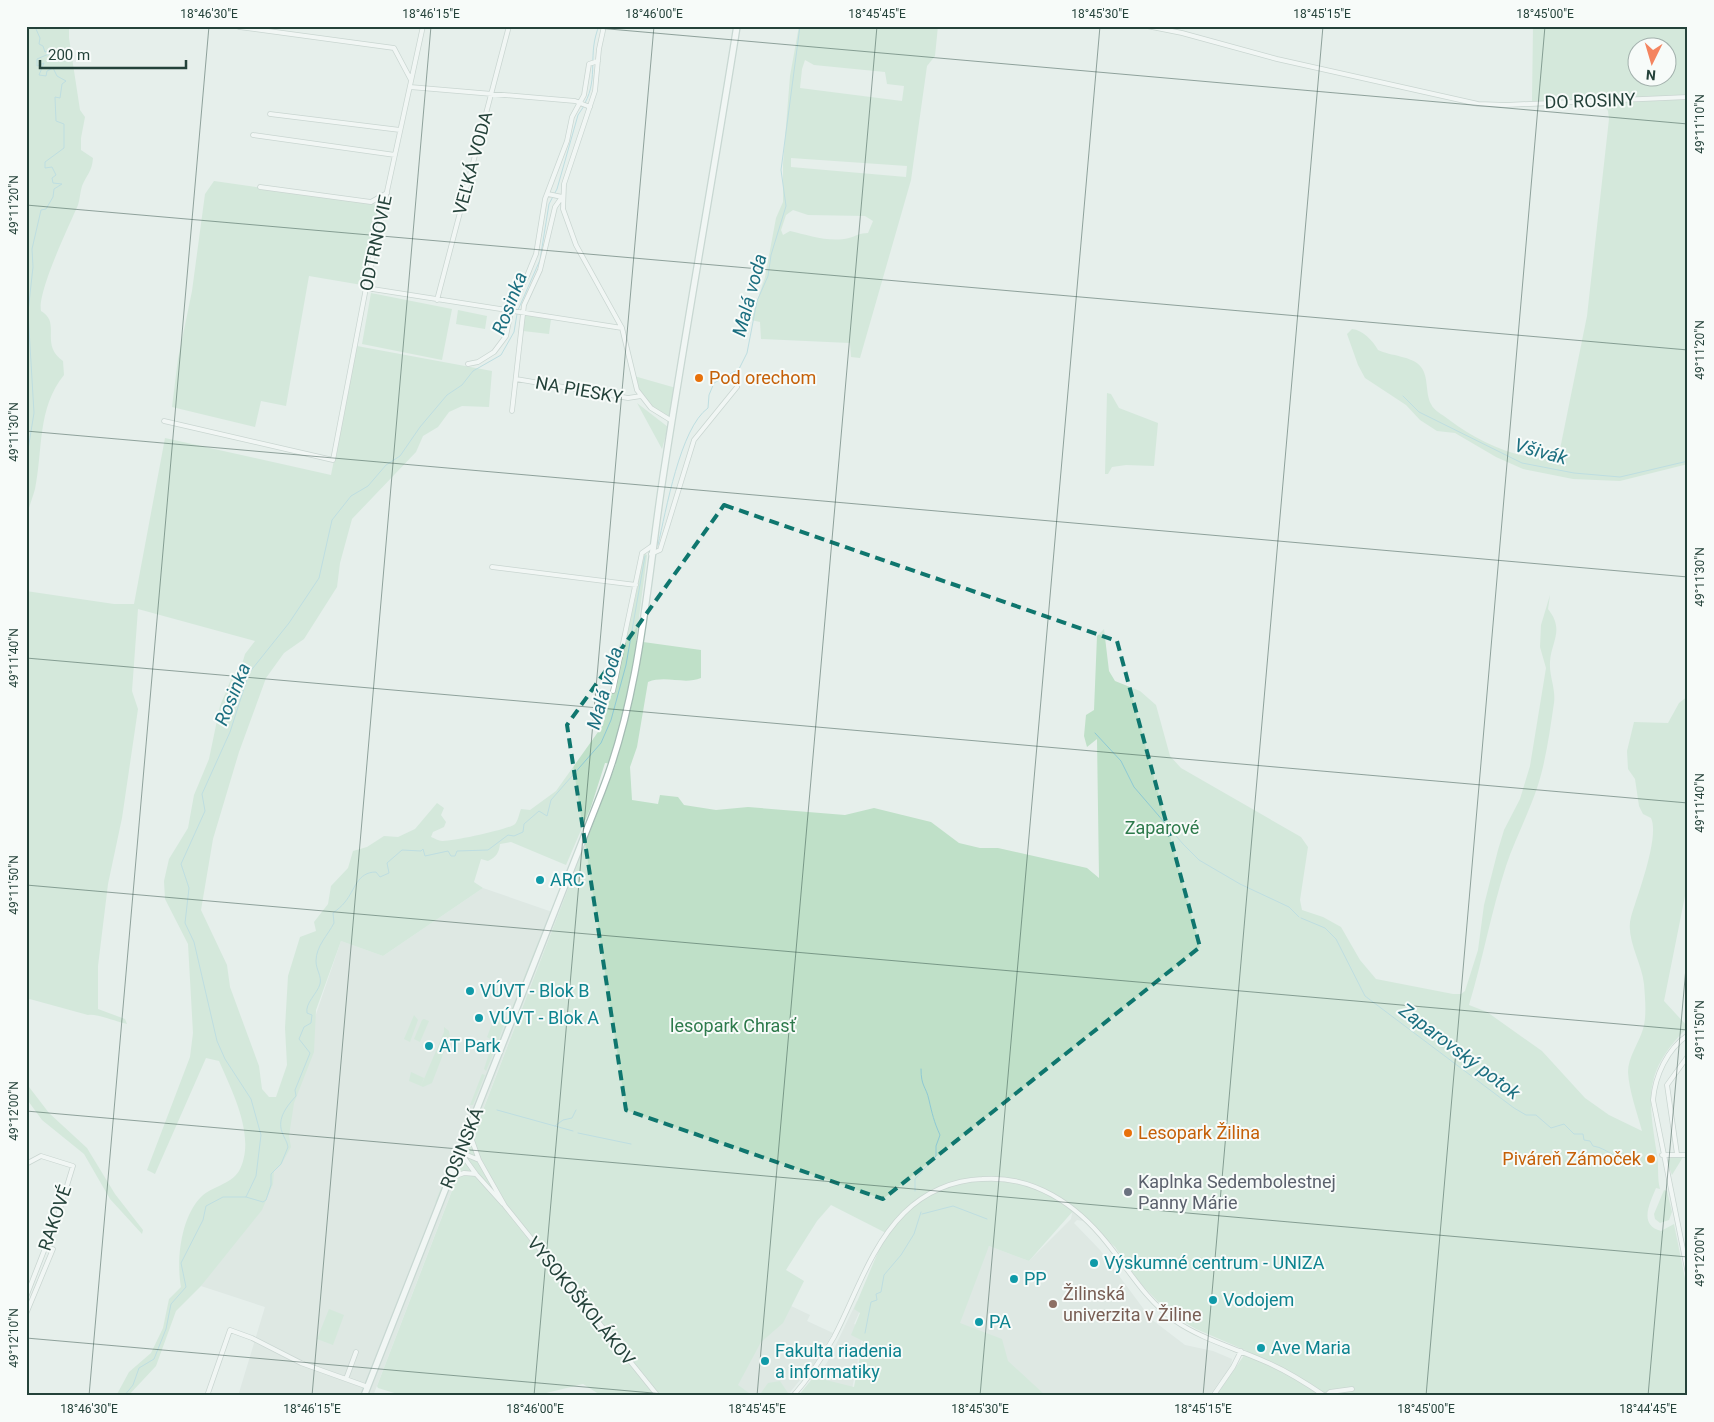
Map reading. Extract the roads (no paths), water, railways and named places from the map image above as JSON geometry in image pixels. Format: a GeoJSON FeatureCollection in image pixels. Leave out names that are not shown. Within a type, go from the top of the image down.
{"type":"FeatureCollection","features":[{"type":"Feature","properties":{"kind":"street","name":"ODTRNOVIE"},"geometry":{"type":"LineString","coordinates":[[164,421],[332,460],[366,288],[424,26]]}},
{"type":"Feature","properties":{"kind":"street","name":"VEĽKÁ VODA"},"geometry":{"type":"LineString","coordinates":[[437,300],[509,26]]}},
{"type":"Feature","properties":{"kind":"street"},"geometry":{"type":"LineString","coordinates":[[512,411],[516,379],[517,311],[533,263],[572,117],[585,105],[597,84],[594,61],[604,26]]}},
{"type":"Feature","properties":{"kind":"street"},"geometry":{"type":"LineString","coordinates":[[651,554],[736,26]]}},
{"type":"Feature","properties":{"kind":"street","name":"DO ROSINY"},"geometry":{"type":"LineString","coordinates":[[1147,26],[1182,33],[1277,59],[1478,104],[1688,97]]}},
{"type":"Feature","properties":{"kind":"street"},"geometry":{"type":"LineString","coordinates":[[239,28],[394,48],[411,80]]}},
{"type":"Feature","properties":{"kind":"street"},"geometry":{"type":"LineString","coordinates":[[594,61],[589,64],[585,105],[566,176],[562,197],[563,209],[572,236],[622,328],[632,376],[641,396],[655,411],[672,421]]}},
{"type":"Feature","properties":{"kind":"street"},"geometry":{"type":"LineString","coordinates":[[410,87],[585,105]]}},
{"type":"Feature","properties":{"kind":"street"},"geometry":{"type":"LineString","coordinates":[[270,114],[400,130]]}},
{"type":"Feature","properties":{"kind":"street"},"geometry":{"type":"LineString","coordinates":[[254,135],[395,155]]}},
{"type":"Feature","properties":{"kind":"street"},"geometry":{"type":"LineString","coordinates":[[260,187],[371,202],[387,193]]}},
{"type":"Feature","properties":{"kind":"street"},"geometry":{"type":"LineString","coordinates":[[551,195],[562,197]]}},
{"type":"Feature","properties":{"kind":"street"},"geometry":{"type":"LineString","coordinates":[[468,364],[485,358],[501,345],[508,325],[540,270],[555,207],[562,197]]}},
{"type":"Feature","properties":{"kind":"street"},"geometry":{"type":"LineString","coordinates":[[366,288],[622,328]]}},
{"type":"Feature","properties":{"kind":"street","name":"NA PIESKY"},"geometry":{"type":"LineString","coordinates":[[516,379],[628,398],[641,396]]}},
{"type":"Feature","properties":{"kind":"street"},"geometry":{"type":"LineString","coordinates":[[651,554],[660,550],[694,440],[737,387]]}},
{"type":"Feature","properties":{"kind":"street"},"geometry":{"type":"LineString","coordinates":[[613,691],[642,553],[652,546]]}},
{"type":"Feature","properties":{"kind":"street","name":"ROSINSKÁ"},"geometry":{"type":"LineString","coordinates":[[364,1396],[618,747],[628,711],[651,554]]}},
{"type":"Feature","properties":{"kind":"street"},"geometry":{"type":"LineString","coordinates":[[492,567],[636,585]]}},
{"type":"Feature","properties":{"kind":"street"},"geometry":{"type":"LineString","coordinates":[[1688,1035],[1676,1046],[1668,1058],[1660,1072],[1654,1092],[1654,1113],[1688,1274]]}},
{"type":"Feature","properties":{"kind":"street"},"geometry":{"type":"LineString","coordinates":[[1678,1154],[1667,1085],[1688,1056]]}},
{"type":"Feature","properties":{"kind":"street","name":"VYSOKOŠKOLÁKOV"},"geometry":{"type":"LineString","coordinates":[[469,1130],[479,1160],[505,1206]]}},
{"type":"Feature","properties":{"kind":"street"},"geometry":{"type":"LineString","coordinates":[[460,1152],[479,1160]]}},
{"type":"Feature","properties":{"kind":"street","name":"VYSOKOŠKOLÁKOV"},"geometry":{"type":"LineString","coordinates":[[460,1152],[658,1396]]}},
{"type":"Feature","properties":{"kind":"street"},"geometry":{"type":"LineString","coordinates":[[1662,1155],[1688,1155]]}},
{"type":"Feature","properties":{"kind":"street","name":"RAKOVÉ"},"geometry":{"type":"LineString","coordinates":[[26,1164],[41,1156],[73,1166],[58,1215],[44,1248],[36,1277],[26,1297]]}},
{"type":"Feature","properties":{"kind":"street"},"geometry":{"type":"LineString","coordinates":[[450,1178],[464,1173],[476,1174]]}},
{"type":"Feature","properties":{"kind":"street"},"geometry":{"type":"LineString","coordinates":[[793,1396],[822,1358],[871,1259],[898,1220],[911,1206],[935,1191],[974,1179],[995,1178],[1034,1186],[1058,1198],[1079,1213],[1097,1232],[1140,1288],[1165,1313],[1192,1332],[1292,1375],[1326,1396],[1330,1392],[1352,1389]]}},
{"type":"Feature","properties":{"kind":"street","name":"RAKOVÉ"},"geometry":{"type":"LineString","coordinates":[[26,1314],[38,1291],[53,1248]]}},
{"type":"Feature","properties":{"kind":"street"},"geometry":{"type":"LineString","coordinates":[[36,1277],[38,1291]]}},
{"type":"Feature","properties":{"kind":"street"},"geometry":{"type":"LineString","coordinates":[[207,1396],[230,1330],[301,1363],[368,1387]]}},
{"type":"Feature","properties":{"kind":"street"},"geometry":{"type":"LineString","coordinates":[[346,1379],[356,1352]]}},
{"type":"Feature","properties":{"kind":"street"},"geometry":{"type":"LineString","coordinates":[[1213,1396],[1241,1352]]}},
{"type":"Feature","properties":{"kind":"waterway"},"geometry":{"type":"LineString","coordinates":[[26,462],[34,413],[28,312],[33,267],[32,249],[41,210],[46,209],[53,197],[54,189],[62,184],[53,183],[52,178],[56,175],[52,167],[45,168],[45,162],[64,148],[64,124],[56,121],[55,97],[60,98],[62,84],[66,81],[57,76],[53,68],[47,71],[46,76],[39,75],[44,63],[37,66],[37,59],[51,53],[45,52],[43,46],[39,44],[40,38],[36,29],[38,27],[46,29],[44,26]]}},
{"type":"Feature","properties":{"kind":"waterway","name":"Rosinka"},"geometry":{"type":"LineString","coordinates":[[585,103],[591,84],[594,46],[599,26]]}},
{"type":"Feature","properties":{"kind":"waterway","name":"Malá voda"},"geometry":{"type":"LineString","coordinates":[[658,545],[670,492],[689,433],[698,418],[708,408],[709,395],[714,383],[739,369],[747,353],[757,301],[768,276],[771,255],[786,206],[781,170],[800,26]]}},
{"type":"Feature","properties":{"kind":"waterway","name":"Rosinka"},"geometry":{"type":"LineString","coordinates":[[518,310],[540,260],[549,204],[557,189],[578,115],[584,106]]}},
{"type":"Feature","properties":{"kind":"waterway","name":"Rosinka"},"geometry":{"type":"LineString","coordinates":[[124,1396],[133,1385],[139,1368],[154,1359],[166,1329],[171,1304],[186,1287],[181,1263],[203,1220],[206,1206],[223,1197],[246,1197],[256,1176],[261,1135],[251,1099],[225,1059],[217,1041],[194,942],[185,923],[189,888],[181,864],[205,811],[202,794],[230,732],[249,673],[289,623],[319,578],[332,520],[351,496],[368,486],[386,465],[400,456],[420,427],[447,395],[462,385],[473,371],[501,355],[514,332],[517,314]]}},
{"type":"Feature","properties":{"kind":"waterway","name":"Všivák"},"geometry":{"type":"LineString","coordinates":[[1403,396],[1419,412],[1522,463],[1574,473],[1620,477],[1688,461]]}},
{"type":"Feature","properties":{"kind":"waterway","name":"Malá voda"},"geometry":{"type":"LineString","coordinates":[[246,1197],[263,1202],[266,1200],[271,1185],[271,1174],[281,1164],[288,1147],[282,1132],[281,1122],[286,1108],[296,1096],[295,1090],[310,1053],[299,1039],[304,1027],[311,1023],[312,1015],[307,1013],[307,1009],[320,984],[320,976],[316,964],[317,956],[320,946],[334,923],[333,913],[344,903],[360,878],[370,873],[376,872],[380,877],[389,873],[387,863],[402,850],[421,851],[423,849],[425,856],[448,851],[451,856],[455,856],[457,851],[488,850],[508,835],[514,836],[523,832],[524,824],[539,811],[547,816],[551,800],[601,743],[611,720],[626,665],[645,556]]}},
{"type":"Feature","properties":{"kind":"waterway"},"geometry":{"type":"LineString","coordinates":[[1095,733],[1121,761],[1134,787],[1199,860],[1240,884],[1289,907],[1299,917]]}},
{"type":"Feature","properties":{"kind":"waterway","name":"Zaparovský potok"},"geometry":{"type":"LineString","coordinates":[[1301,918],[1325,928],[1336,939],[1365,996],[1514,1108],[1526,1115],[1536,1115],[1551,1128],[1564,1124],[1574,1134],[1583,1134],[1584,1140],[1590,1141],[1593,1146],[1605,1150],[1628,1164],[1641,1167]]}},
{"type":"Feature","properties":{"kind":"waterway"},"geometry":{"type":"LineString","coordinates":[[915,1191],[915,1179],[936,1156],[936,1146],[940,1135],[933,1118],[921,1069]]}},
{"type":"Feature","properties":{"kind":"waterway"},"geometry":{"type":"LineString","coordinates":[[497,1110],[573,1131]]}},
{"type":"Feature","properties":{"kind":"waterway"},"geometry":{"type":"LineString","coordinates":[[555,1126],[563,1120],[572,1118],[576,1110]]}},
{"type":"Feature","properties":{"kind":"waterway"},"geometry":{"type":"LineString","coordinates":[[578,1133],[631,1144]]}},
{"type":"Feature","properties":{"kind":"waterway"},"geometry":{"type":"LineString","coordinates":[[922,1214],[953,1206],[987,1219]]}},
{"type":"Feature","properties":{"kind":"waterway"},"geometry":{"type":"LineString","coordinates":[[865,1333],[871,1302],[877,1300],[876,1294],[881,1292],[884,1275],[901,1255],[914,1234],[921,1212]]}},
{"type":"Feature","properties":{"kind":"place","name":"Pod orechom"},"geometry":{"type":"Point","coordinates":[699,378]}},
{"type":"Feature","properties":{"kind":"place","name":"ARC"},"geometry":{"type":"Point","coordinates":[540,880]}},
{"type":"Feature","properties":{"kind":"place","name":"VÚVT - Blok B"},"geometry":{"type":"Point","coordinates":[470,991]}},
{"type":"Feature","properties":{"kind":"place","name":"VÚVT - Blok A"},"geometry":{"type":"Point","coordinates":[479,1018]}},
{"type":"Feature","properties":{"kind":"place","name":"AT Park"},"geometry":{"type":"Point","coordinates":[429,1046]}},
{"type":"Feature","properties":{"kind":"place","name":"Lesopark Žilina"},"geometry":{"type":"Point","coordinates":[1128,1133]}},
{"type":"Feature","properties":{"kind":"place","name":"Piváreň Zámoček"},"geometry":{"type":"Point","coordinates":[1651,1159]}},
{"type":"Feature","properties":{"kind":"place","name":"Kaplnka Sedembolestnej Panny Márie"},"geometry":{"type":"Point","coordinates":[1128,1192]}},
{"type":"Feature","properties":{"kind":"place","name":"Výskumné centrum - UNIZA"},"geometry":{"type":"Point","coordinates":[1094,1263]}},
{"type":"Feature","properties":{"kind":"place","name":"PP"},"geometry":{"type":"Point","coordinates":[1014,1279]}},
{"type":"Feature","properties":{"kind":"place","name":"Vodojem"},"geometry":{"type":"Point","coordinates":[1213,1300]}},
{"type":"Feature","properties":{"kind":"place","name":"Žilinská univerzita v Žiline"},"geometry":{"type":"Point","coordinates":[1053,1304]}},
{"type":"Feature","properties":{"kind":"place","name":"PA"},"geometry":{"type":"Point","coordinates":[979,1322]}},
{"type":"Feature","properties":{"kind":"place","name":"Ave Maria"},"geometry":{"type":"Point","coordinates":[1261,1348]}},
{"type":"Feature","properties":{"kind":"place","name":"Fakulta riadenia a informatiky"},"geometry":{"type":"Point","coordinates":[765,1361]}},
{"type":"Feature","properties":{"kind":"park label","name":"Zaparové"},"geometry":{"type":"Point","coordinates":[1162,828]}},
{"type":"Feature","properties":{"kind":"park label","name":"lesopark Chrasť"},"geometry":{"type":"Point","coordinates":[733,1026]}}]}
